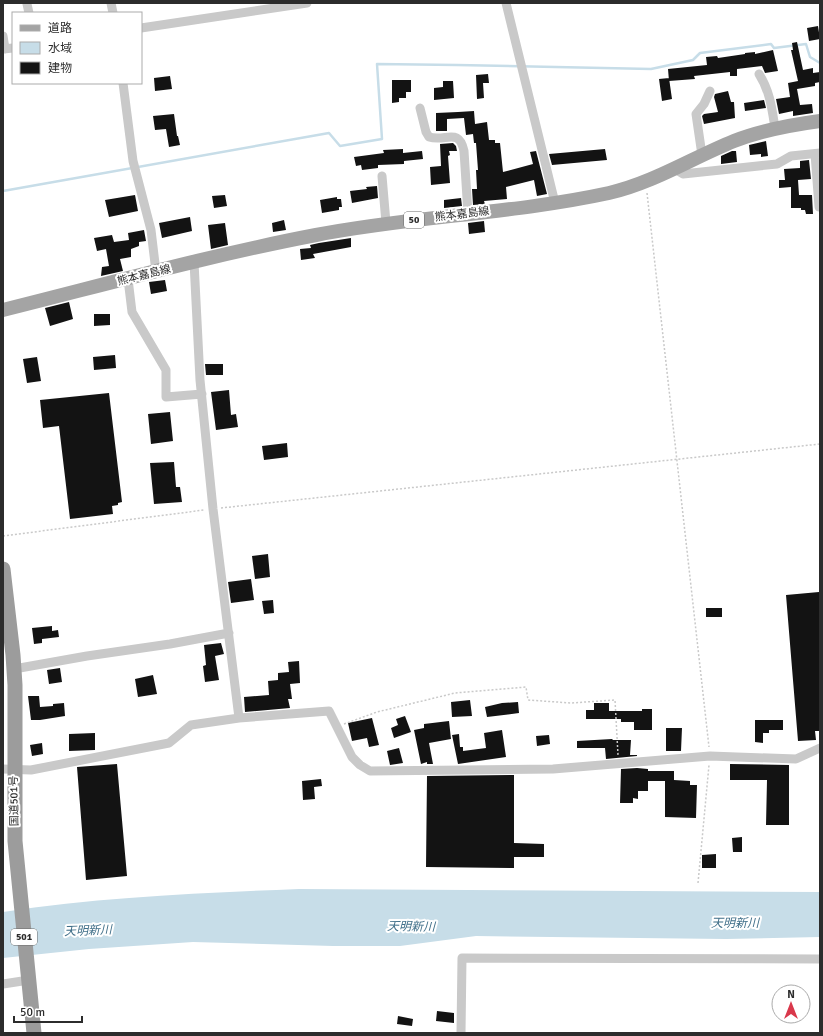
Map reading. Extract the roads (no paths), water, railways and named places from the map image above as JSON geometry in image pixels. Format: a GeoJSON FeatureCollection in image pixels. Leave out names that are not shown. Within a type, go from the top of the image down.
{"type":"FeatureCollection","features":[{"type":"Feature","properties":{"kind":"highway","name":"国道501号"},"geometry":{"type":"LineString","coordinates":[[3,569],[14,669],[8,770],[34,1033]]}},
{"type":"Feature","properties":{"kind":"main road","name":"熊本嘉島線"},"geometry":{"type":"LineString","coordinates":[[3,310],[194,262],[316,235],[386,223],[573,201],[614,192],[646,181],[734,141],[766,130],[820,121]]}},
{"type":"Feature","properties":{"kind":"street"},"geometry":{"type":"LineString","coordinates":[[142,28],[257,7],[307,3]]}},
{"type":"Feature","properties":{"kind":"street"},"geometry":{"type":"LineString","coordinates":[[506,3],[555,203]]}},
{"type":"Feature","properties":{"kind":"street"},"geometry":{"type":"LineString","coordinates":[[3,36],[7,49]]}},
{"type":"Feature","properties":{"kind":"street"},"geometry":{"type":"LineString","coordinates":[[759,74],[765,83],[769,94],[775,128]]}},
{"type":"Feature","properties":{"kind":"street"},"geometry":{"type":"LineString","coordinates":[[123,84],[133,161],[151,230],[156,272]]}},
{"type":"Feature","properties":{"kind":"street"},"geometry":{"type":"LineString","coordinates":[[702,155],[696,114],[698,109],[704,104],[710,91]]}},
{"type":"Feature","properties":{"kind":"street"},"geometry":{"type":"LineString","coordinates":[[420,108],[426,132],[429,137],[435,139],[455,137],[459,138],[463,142],[468,214]]}},
{"type":"Feature","properties":{"kind":"street"},"geometry":{"type":"LineString","coordinates":[[673,168],[683,174],[777,164],[791,156],[818,154],[819,207]]}},
{"type":"Feature","properties":{"kind":"street"},"geometry":{"type":"LineString","coordinates":[[382,176],[386,223]]}},
{"type":"Feature","properties":{"kind":"street"},"geometry":{"type":"LineString","coordinates":[[194,262],[202,394],[213,509],[239,718]]}},
{"type":"Feature","properties":{"kind":"street"},"geometry":{"type":"LineString","coordinates":[[128,279],[132,312],[166,370],[166,397],[202,394]]}},
{"type":"Feature","properties":{"kind":"street"},"geometry":{"type":"LineString","coordinates":[[14,669],[229,633]]}},
{"type":"Feature","properties":{"kind":"street"},"geometry":{"type":"LineString","coordinates":[[8,770],[31,770],[169,743],[191,726],[239,718],[329,711],[352,757],[360,765],[370,770],[553,769],[710,756],[796,759],[820,748]]}},
{"type":"Feature","properties":{"kind":"street"},"geometry":{"type":"LineString","coordinates":[[461,1033],[462,958],[820,959]]}},
{"type":"Feature","properties":{"kind":"street"},"geometry":{"type":"LineString","coordinates":[[3,984],[29,976]]}},
{"type":"Feature","properties":{"kind":"water","name":"天明新川"},"geometry":{"type":"Polygon","coordinates":[[[299,889],[820,892],[820,937],[726,939],[476,936],[400,946],[333,946],[193,942],[89,949],[3,958],[3,912],[114,899],[299,889]]]}},
{"type":"Feature","properties":{"kind":"waterway"},"geometry":{"type":"LineString","coordinates":[[3,191],[329,133],[340,146],[382,139],[377,64],[651,69],[693,60],[700,53],[771,44],[774,48],[806,44],[810,57],[820,63]]}}]}
